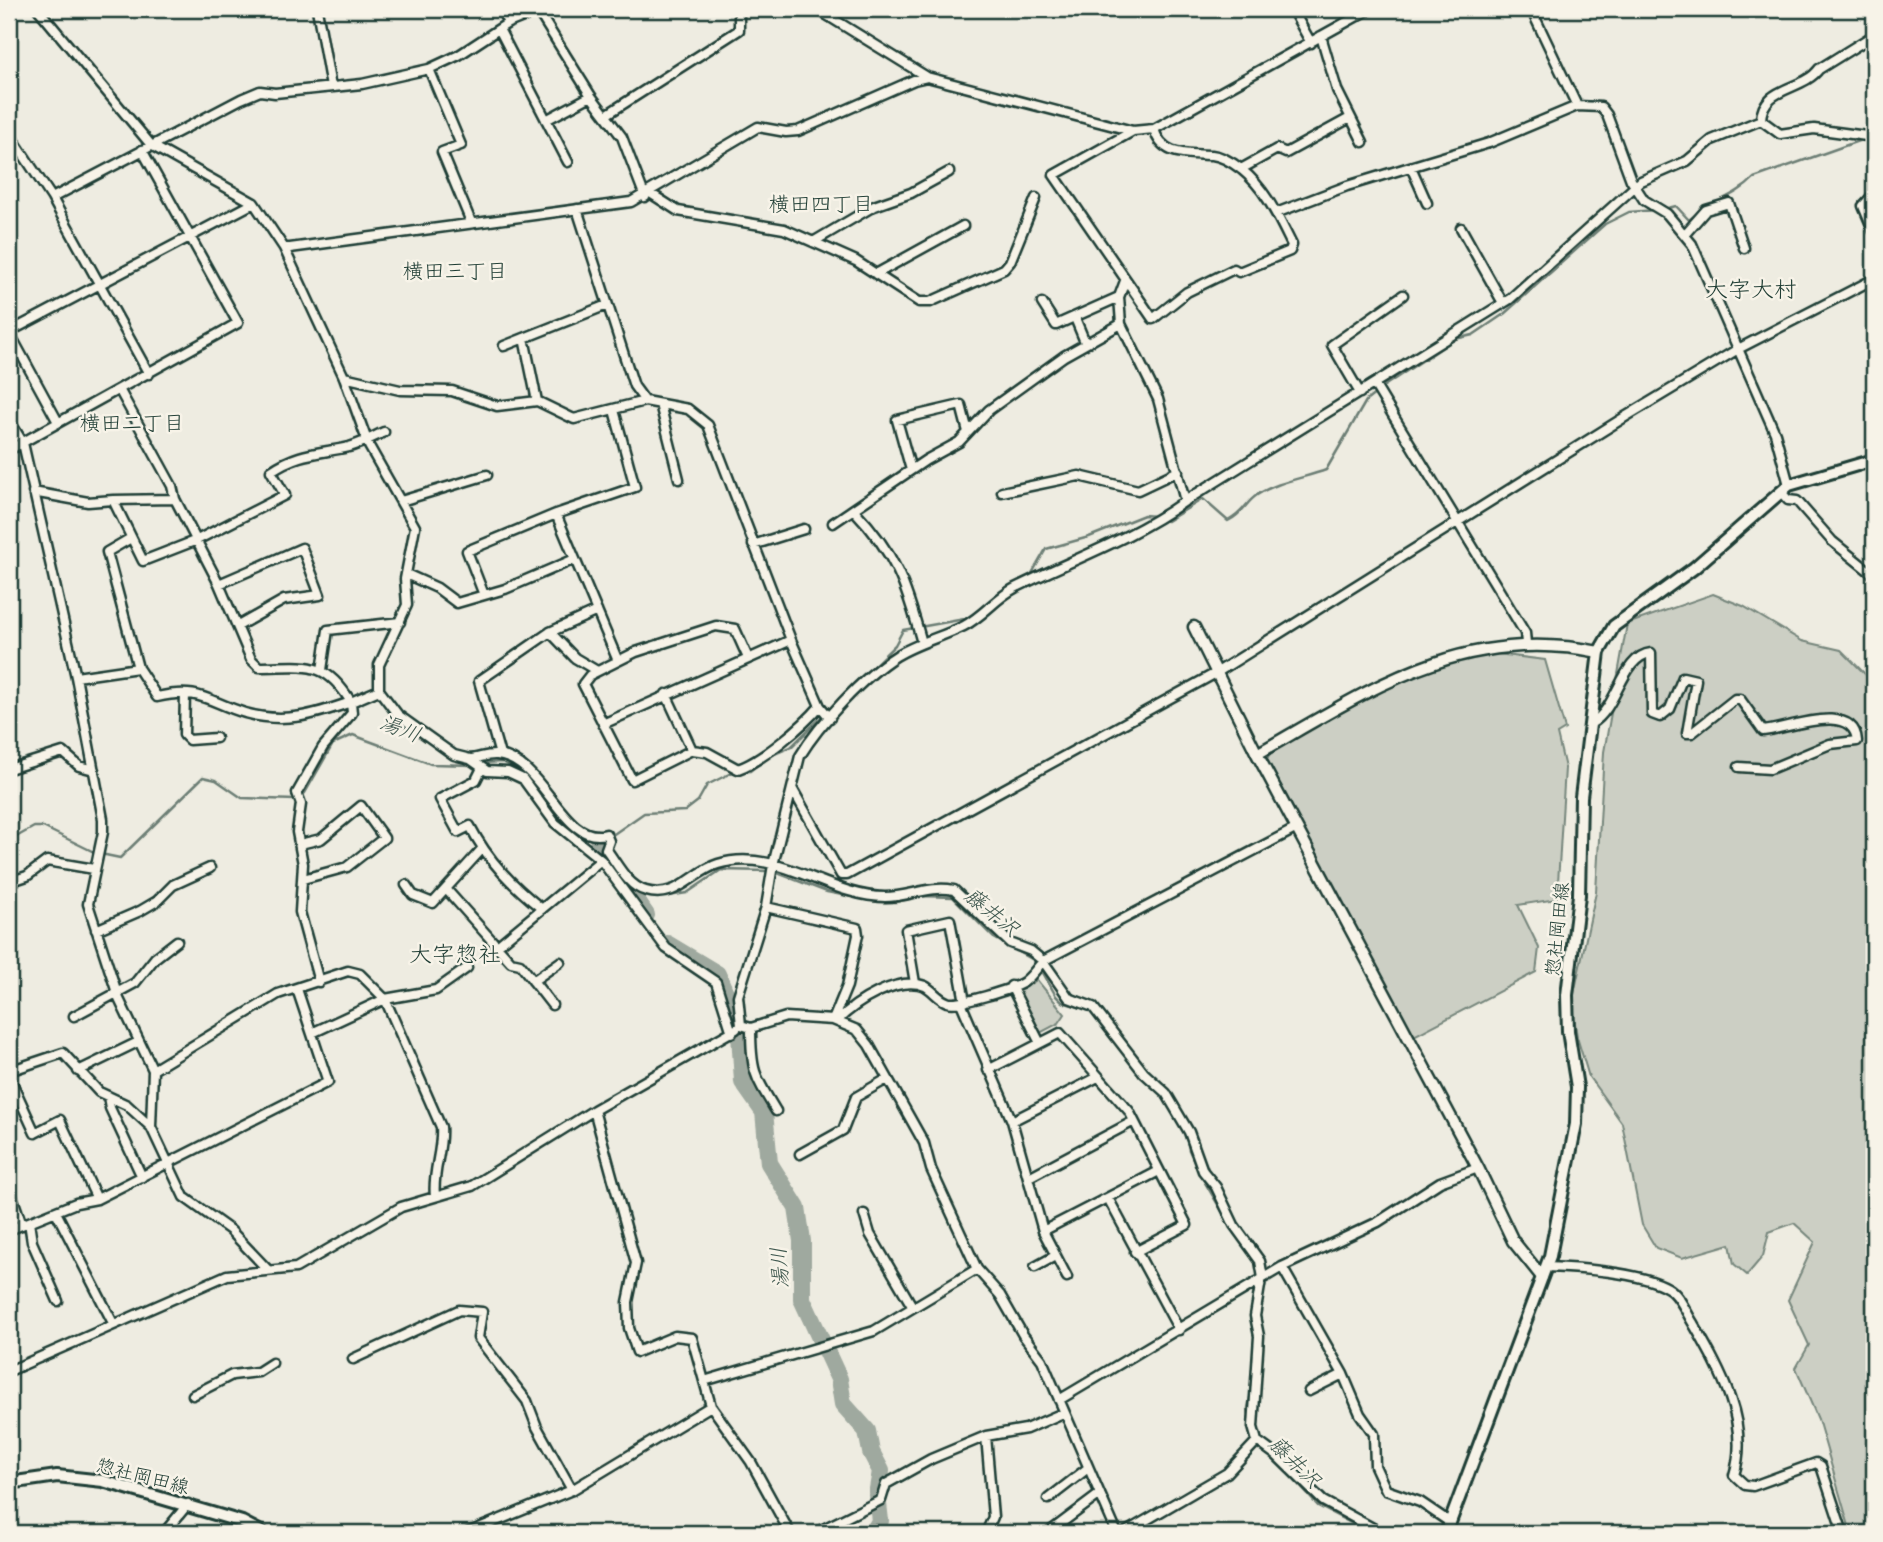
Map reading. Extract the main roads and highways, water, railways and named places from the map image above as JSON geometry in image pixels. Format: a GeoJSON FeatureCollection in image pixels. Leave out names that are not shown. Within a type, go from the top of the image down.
{"type":"FeatureCollection","features":[{"type":"Feature","properties":{"kind":"main road","name":"惣社岡田線"},"geometry":{"type":"LineString","coordinates":[[1449,1528],[1504,1373],[1544,1272],[1577,1105],[1567,995],[1579,895],[1581,797],[1600,652],[1614,626],[1694,568],[1785,489],[1874,460]]}},
{"type":"Feature","properties":{"kind":"main road","name":"惣社岡田線"},"geometry":{"type":"LineString","coordinates":[[9,1483],[76,1477],[103,1481],[188,1504],[242,1522],[263,1533]]}},
{"type":"Feature","properties":{"kind":"waterway"},"geometry":{"type":"LineString","coordinates":[[1664,209],[1676,206],[1689,220],[1754,178],[1864,139]]}},
{"type":"Feature","properties":{"kind":"waterway"},"geometry":{"type":"LineString","coordinates":[[1381,388],[1455,339],[1473,335],[1504,314],[1605,224],[1629,212],[1657,210]]}},
{"type":"Feature","properties":{"kind":"waterway"},"geometry":{"type":"LineString","coordinates":[[1161,519],[1167,521],[1203,499],[1228,521],[1238,515],[1253,498],[1265,491],[1281,483],[1326,470],[1366,401],[1376,393]]}},
{"type":"Feature","properties":{"kind":"waterway"},"geometry":{"type":"LineString","coordinates":[[1014,584],[1031,575],[1046,549],[1089,537],[1144,515],[1155,516]]}},
{"type":"Feature","properties":{"kind":"waterway"},"geometry":{"type":"LineString","coordinates":[[532,782],[558,817],[598,845],[644,813],[685,811],[698,801],[707,785],[731,773],[750,771],[767,757],[791,747],[895,645],[903,630],[970,618],[1008,588]]}},
{"type":"Feature","properties":{"kind":"waterway","name":"湯川"},"geometry":{"type":"LineString","coordinates":[[9,841],[34,827],[43,827],[96,853],[120,858],[203,777],[216,780],[242,798],[295,800],[305,793],[333,744],[353,735],[431,764],[473,765]]}},
{"type":"Feature","properties":{"kind":"waterway","name":"湯川"},"geometry":{"type":"LineString","coordinates":[[480,763],[503,762],[525,774]]}},
{"type":"Feature","properties":{"kind":"waterway","name":"湯川"},"geometry":{"type":"LineString","coordinates":[[598,845],[646,915]]}},
{"type":"Feature","properties":{"kind":"waterway","name":"藤井沢"},"geometry":{"type":"LineString","coordinates":[[629,891],[662,897],[687,893],[721,870],[769,871]]}},
{"type":"Feature","properties":{"kind":"waterway","name":"藤井沢"},"geometry":{"type":"LineString","coordinates":[[775,872],[827,892],[878,902],[896,902],[921,896],[953,897],[994,938],[1037,962],[1056,996],[1062,1002],[1090,1010],[1116,1043]]}},
{"type":"Feature","properties":{"kind":"waterway","name":"湯川"},"geometry":{"type":"LineString","coordinates":[[667,944],[717,974],[735,1016]]}},
{"type":"Feature","properties":{"kind":"waterway","name":"湯川"},"geometry":{"type":"LineString","coordinates":[[740,1034],[743,1082],[764,1112],[769,1163],[797,1208],[802,1241],[802,1299],[839,1379],[843,1404],[867,1431],[871,1452],[881,1471],[877,1495],[880,1521],[873,1533]]}},
{"type":"Feature","properties":{"kind":"waterway","name":"藤井沢"},"geometry":{"type":"LineString","coordinates":[[1160,1092],[1177,1119]]}},
{"type":"Feature","properties":{"kind":"waterway","name":"藤井沢"},"geometry":{"type":"LineString","coordinates":[[1186,1134],[1189,1150],[1200,1174],[1233,1230]]}},
{"type":"Feature","properties":{"kind":"waterway","name":"藤井沢"},"geometry":{"type":"LineString","coordinates":[[1256,1261],[1258,1275]]}},
{"type":"Feature","properties":{"kind":"waterway","name":"藤井沢"},"geometry":{"type":"LineString","coordinates":[[1252,1315],[1254,1301]]}},
{"type":"Feature","properties":{"kind":"waterway","name":"藤井沢"},"geometry":{"type":"LineString","coordinates":[[1250,1426],[1248,1408],[1252,1387]]}},
{"type":"Feature","properties":{"kind":"waterway","name":"藤井沢"},"geometry":{"type":"LineString","coordinates":[[1256,1445],[1267,1453]]}},
{"type":"Feature","properties":{"kind":"waterway","name":"藤井沢"},"geometry":{"type":"LineString","coordinates":[[1278,1462],[1318,1506],[1370,1533]]}},
{"type":"Feature","properties":{"kind":"district","name":"横田四丁目"},"geometry":{"type":"Point","coordinates":[821,202]}},
{"type":"Feature","properties":{"kind":"district","name":"横田三丁目"},"geometry":{"type":"Point","coordinates":[455,269]}},
{"type":"Feature","properties":{"kind":"district","name":"大字大村"},"geometry":{"type":"Point","coordinates":[1751,288]}},
{"type":"Feature","properties":{"kind":"district","name":"横田二丁目"},"geometry":{"type":"Point","coordinates":[132,421]}},
{"type":"Feature","properties":{"kind":"district","name":"大字惣社"},"geometry":{"type":"Point","coordinates":[455,953]}}]}
